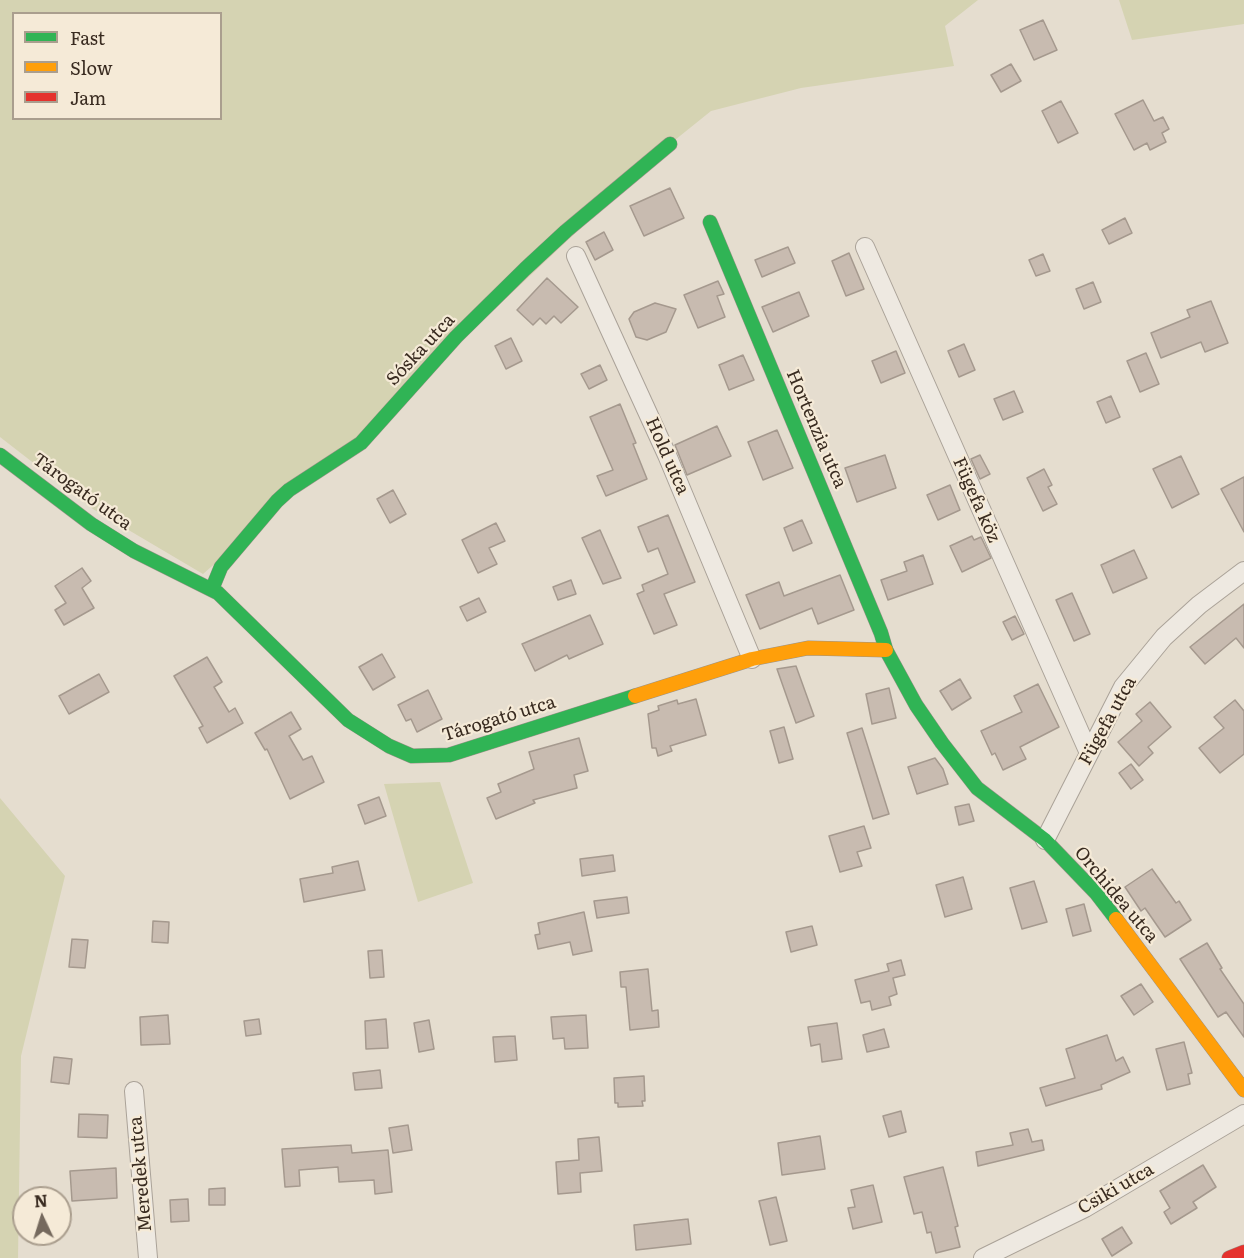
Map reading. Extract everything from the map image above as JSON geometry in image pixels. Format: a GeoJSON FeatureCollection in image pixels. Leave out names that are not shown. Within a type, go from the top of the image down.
{"type":"FeatureCollection","features":[{"type":"Feature","properties":{"kind":"street","name":"Sóska utca"},"geometry":{"type":"LineString","coordinates":[[212,589],[221,567],[277,501],[289,490],[361,443],[456,337],[525,269],[574,224],[670,144]]}},
{"type":"Feature","properties":{"kind":"street","name":"Hortenzia utca"},"geometry":{"type":"LineString","coordinates":[[710,222],[881,633],[886,650]]}},
{"type":"Feature","properties":{"kind":"street","name":"Fügefa köz"},"geometry":{"type":"LineString","coordinates":[[865,247],[1089,753]]}},
{"type":"Feature","properties":{"kind":"street","name":"Hold utca"},"geometry":{"type":"LineString","coordinates":[[576,256],[667,455],[752,658]]}},
{"type":"Feature","properties":{"kind":"street","name":"Tárogató utca"},"geometry":{"type":"LineString","coordinates":[[0,455],[57,500],[108,535],[137,553],[212,589],[348,720],[389,746],[412,756],[449,755],[752,658],[808,648],[886,650]]}},
{"type":"Feature","properties":{"kind":"street","name":"Fügefa utca"},"geometry":{"type":"LineString","coordinates":[[1045,840],[1123,687],[1164,637],[1199,605],[1244,571]]}},
{"type":"Feature","properties":{"kind":"street","name":"Orchidea utca"},"geometry":{"type":"LineString","coordinates":[[886,650],[916,705],[977,788],[1045,840],[1096,892],[1244,1090]]}},
{"type":"Feature","properties":{"kind":"street","name":"Meredek utca"},"geometry":{"type":"LineString","coordinates":[[134,1091],[148,1258]]}},
{"type":"Feature","properties":{"kind":"street","name":"Csiki utca"},"geometry":{"type":"LineString","coordinates":[[983,1258],[1085,1208],[1244,1114]]}},
{"type":"Feature","properties":{"kind":"street"},"geometry":{"type":"LineString","coordinates":[[1229,1258],[1244,1252]]}},
{"type":"Feature","properties":{"kind":"shaded area"},"geometry":{"type":"Polygon","coordinates":[[[0,0],[978,0],[945,26],[954,66],[801,88],[711,111],[670,144],[345,450],[203,574],[93,509],[0,437],[0,0]]]}},
{"type":"Feature","properties":{"kind":"shaded area"},"geometry":{"type":"Polygon","coordinates":[[[1119,0],[1244,0],[1244,24],[1132,40],[1119,0]]]}},
{"type":"Feature","properties":{"kind":"shaded area"},"geometry":{"type":"Polygon","coordinates":[[[440,782],[473,883],[418,902],[384,784],[440,782]]]}},
{"type":"Feature","properties":{"kind":"shaded area"},"geometry":{"type":"Polygon","coordinates":[[[0,798],[65,876],[21,1056],[19,1186],[12,1186],[12,1246],[18,1246],[18,1258],[0,1258],[0,798]]]}},
{"type":"Feature","properties":{"kind":"building"},"geometry":{"type":"Polygon","coordinates":[[[1043,20],[1057,50],[1034,60],[1020,30],[1043,20]]]}},
{"type":"Feature","properties":{"kind":"building"},"geometry":{"type":"Polygon","coordinates":[[[1011,64],[1021,81],[1001,92],[991,75],[1011,64]]]}},
{"type":"Feature","properties":{"kind":"building"},"geometry":{"type":"Polygon","coordinates":[[[1143,100],[1154,121],[1163,117],[1169,129],[1162,133],[1166,142],[1150,150],[1147,143],[1134,150],[1115,114],[1143,100]]]}},
{"type":"Feature","properties":{"kind":"building"},"geometry":{"type":"Polygon","coordinates":[[[1061,101],[1078,133],[1058,143],[1042,111],[1061,101]]]}},
{"type":"Feature","properties":{"kind":"building"},"geometry":{"type":"Polygon","coordinates":[[[670,188],[684,218],[644,236],[630,206],[670,188]]]}},
{"type":"Feature","properties":{"kind":"building"},"geometry":{"type":"Polygon","coordinates":[[[1125,218],[1132,233],[1109,244],[1102,230],[1125,218]]]}},
{"type":"Feature","properties":{"kind":"building"},"geometry":{"type":"Polygon","coordinates":[[[604,232],[613,250],[595,260],[586,242],[604,232]]]}},
{"type":"Feature","properties":{"kind":"building"},"geometry":{"type":"Polygon","coordinates":[[[788,247],[795,263],[762,277],[755,260],[788,247]]]}},
{"type":"Feature","properties":{"kind":"building"},"geometry":{"type":"Polygon","coordinates":[[[849,253],[864,289],[846,296],[832,261],[849,253]]]}},
{"type":"Feature","properties":{"kind":"building"},"geometry":{"type":"Polygon","coordinates":[[[1043,254],[1050,271],[1036,276],[1029,260],[1043,254]]]}},
{"type":"Feature","properties":{"kind":"building"},"geometry":{"type":"Polygon","coordinates":[[[547,278],[578,307],[561,323],[554,316],[546,324],[540,318],[533,325],[517,310],[547,278]]]}},
{"type":"Feature","properties":{"kind":"building"},"geometry":{"type":"Polygon","coordinates":[[[718,281],[724,294],[717,296],[725,317],[698,328],[684,295],[718,281]]]}},
{"type":"Feature","properties":{"kind":"building"},"geometry":{"type":"Polygon","coordinates":[[[1093,282],[1101,302],[1084,309],[1076,289],[1093,282]]]}},
{"type":"Feature","properties":{"kind":"building"},"geometry":{"type":"Polygon","coordinates":[[[799,292],[809,316],[773,332],[762,307],[799,292]]]}},
{"type":"Feature","properties":{"kind":"building"},"geometry":{"type":"Polygon","coordinates":[[[1211,301],[1228,343],[1205,352],[1201,342],[1161,358],[1151,333],[1190,317],[1187,310],[1211,301]]]}},
{"type":"Feature","properties":{"kind":"building"},"geometry":{"type":"Polygon","coordinates":[[[655,303],[676,309],[666,332],[647,340],[636,337],[629,319],[634,312],[655,303]]]}},
{"type":"Feature","properties":{"kind":"building"},"geometry":{"type":"Polygon","coordinates":[[[511,338],[522,361],[506,369],[495,346],[511,338]]]}},
{"type":"Feature","properties":{"kind":"building"},"geometry":{"type":"Polygon","coordinates":[[[964,344],[975,370],[959,377],[948,351],[964,344]]]}},
{"type":"Feature","properties":{"kind":"building"},"geometry":{"type":"Polygon","coordinates":[[[896,351],[905,373],[881,383],[872,361],[896,351]]]}},
{"type":"Feature","properties":{"kind":"building"},"geometry":{"type":"Polygon","coordinates":[[[1146,353],[1159,384],[1140,392],[1127,361],[1146,353]]]}},
{"type":"Feature","properties":{"kind":"building"},"geometry":{"type":"Polygon","coordinates":[[[743,355],[754,380],[729,390],[719,365],[743,355]]]}},
{"type":"Feature","properties":{"kind":"building"},"geometry":{"type":"Polygon","coordinates":[[[600,365],[607,380],[589,389],[581,374],[600,365]]]}},
{"type":"Feature","properties":{"kind":"building"},"geometry":{"type":"Polygon","coordinates":[[[1014,391],[1023,412],[1003,420],[994,399],[1014,391]]]}},
{"type":"Feature","properties":{"kind":"building"},"geometry":{"type":"Polygon","coordinates":[[[1111,396],[1120,417],[1106,423],[1097,402],[1111,396]]]}},
{"type":"Feature","properties":{"kind":"building"},"geometry":{"type":"Polygon","coordinates":[[[620,404],[636,443],[633,444],[647,479],[606,496],[597,476],[613,470],[590,417],[620,404]]]}},
{"type":"Feature","properties":{"kind":"building"},"geometry":{"type":"Polygon","coordinates":[[[717,426],[731,456],[687,475],[675,445],[717,426]]]}},
{"type":"Feature","properties":{"kind":"building"},"geometry":{"type":"Polygon","coordinates":[[[777,430],[793,468],[763,480],[748,442],[777,430]]]}},
{"type":"Feature","properties":{"kind":"building"},"geometry":{"type":"Polygon","coordinates":[[[885,455],[896,488],[857,502],[845,468],[885,455]]]}},
{"type":"Feature","properties":{"kind":"building"},"geometry":{"type":"Polygon","coordinates":[[[980,455],[990,474],[980,479],[971,459],[980,455]]]}},
{"type":"Feature","properties":{"kind":"building"},"geometry":{"type":"Polygon","coordinates":[[[1181,456],[1199,494],[1172,508],[1153,469],[1181,456]]]}},
{"type":"Feature","properties":{"kind":"building"},"geometry":{"type":"Polygon","coordinates":[[[1044,469],[1052,485],[1048,487],[1057,504],[1043,511],[1027,478],[1044,469]]]}},
{"type":"Feature","properties":{"kind":"building"},"geometry":{"type":"Polygon","coordinates":[[[1244,477],[1244,532],[1221,489],[1244,477]]]}},
{"type":"Feature","properties":{"kind":"building"},"geometry":{"type":"Polygon","coordinates":[[[950,485],[960,510],[938,520],[927,495],[950,485]]]}},
{"type":"Feature","properties":{"kind":"building"},"geometry":{"type":"Polygon","coordinates":[[[393,490],[406,514],[390,523],[377,499],[393,490]]]}},
{"type":"Feature","properties":{"kind":"building"},"geometry":{"type":"Polygon","coordinates":[[[668,515],[695,582],[664,594],[677,625],[654,634],[637,594],[644,591],[642,585],[668,574],[658,548],[648,552],[638,527],[668,515]]]}},
{"type":"Feature","properties":{"kind":"building"},"geometry":{"type":"Polygon","coordinates":[[[802,520],[812,543],[793,551],[784,528],[802,520]]]}},
{"type":"Feature","properties":{"kind":"building"},"geometry":{"type":"Polygon","coordinates":[[[496,523],[505,541],[489,548],[497,564],[478,573],[462,540],[496,523]]]}},
{"type":"Feature","properties":{"kind":"building"},"geometry":{"type":"Polygon","coordinates":[[[600,530],[621,578],[603,584],[582,538],[600,530]]]}},
{"type":"Feature","properties":{"kind":"building"},"geometry":{"type":"Polygon","coordinates":[[[972,536],[974,540],[981,537],[991,558],[962,572],[950,546],[972,536]]]}},
{"type":"Feature","properties":{"kind":"building"},"geometry":{"type":"Polygon","coordinates":[[[1134,550],[1147,578],[1113,593],[1101,565],[1134,550]]]}},
{"type":"Feature","properties":{"kind":"building"},"geometry":{"type":"Polygon","coordinates":[[[923,555],[933,584],[888,600],[881,580],[907,571],[904,562],[923,555]]]}},
{"type":"Feature","properties":{"kind":"building"},"geometry":{"type":"Polygon","coordinates":[[[82,568],[91,581],[82,588],[94,608],[64,625],[55,610],[66,603],[55,586],[82,568]]]}},
{"type":"Feature","properties":{"kind":"building"},"geometry":{"type":"Polygon","coordinates":[[[840,575],[854,610],[818,624],[812,608],[760,629],[746,595],[779,582],[784,596],[840,575]]]}},
{"type":"Feature","properties":{"kind":"building"},"geometry":{"type":"Polygon","coordinates":[[[571,580],[576,594],[558,600],[553,587],[571,580]]]}},
{"type":"Feature","properties":{"kind":"building"},"geometry":{"type":"Polygon","coordinates":[[[1072,593],[1090,634],[1074,641],[1056,600],[1072,593]]]}},
{"type":"Feature","properties":{"kind":"building"},"geometry":{"type":"Polygon","coordinates":[[[479,598],[486,612],[467,621],[460,607],[479,598]]]}},
{"type":"Feature","properties":{"kind":"building"},"geometry":{"type":"Polygon","coordinates":[[[1244,604],[1244,648],[1236,638],[1205,664],[1190,647],[1244,604]]]}},
{"type":"Feature","properties":{"kind":"building"},"geometry":{"type":"Polygon","coordinates":[[[590,615],[603,644],[569,659],[567,655],[535,671],[522,644],[590,615]]]}},
{"type":"Feature","properties":{"kind":"building"},"geometry":{"type":"Polygon","coordinates":[[[1015,616],[1024,634],[1012,640],[1003,622],[1015,616]]]}},
{"type":"Feature","properties":{"kind":"building"},"geometry":{"type":"Polygon","coordinates":[[[382,654],[395,677],[373,690],[359,667],[382,654]]]}},
{"type":"Feature","properties":{"kind":"building"},"geometry":{"type":"Polygon","coordinates":[[[207,657],[222,682],[214,687],[229,712],[235,708],[243,723],[207,743],[199,728],[203,726],[174,676],[207,657]]]}},
{"type":"Feature","properties":{"kind":"building"},"geometry":{"type":"Polygon","coordinates":[[[796,666],[814,716],[796,723],[777,669],[796,666]]]}},
{"type":"Feature","properties":{"kind":"building"},"geometry":{"type":"Polygon","coordinates":[[[99,674],[109,692],[69,714],[59,696],[99,674]]]}},
{"type":"Feature","properties":{"kind":"building"},"geometry":{"type":"Polygon","coordinates":[[[960,679],[971,698],[952,710],[940,691],[960,679]]]}},
{"type":"Feature","properties":{"kind":"building"},"geometry":{"type":"Polygon","coordinates":[[[1038,684],[1059,727],[1020,747],[1026,759],[1003,770],[995,753],[992,755],[981,731],[1022,712],[1014,696],[1038,684]]]}},
{"type":"Feature","properties":{"kind":"building"},"geometry":{"type":"Polygon","coordinates":[[[889,688],[896,718],[872,724],[866,694],[889,688]]]}},
{"type":"Feature","properties":{"kind":"building"},"geometry":{"type":"Polygon","coordinates":[[[428,690],[442,719],[417,732],[411,719],[406,721],[398,705],[428,690]]]}},
{"type":"Feature","properties":{"kind":"building"},"geometry":{"type":"Polygon","coordinates":[[[696,699],[706,735],[670,746],[672,751],[658,756],[656,748],[652,748],[648,714],[659,710],[658,706],[677,700],[678,704],[696,699]]]}},
{"type":"Feature","properties":{"kind":"building"},"geometry":{"type":"Polygon","coordinates":[[[1235,700],[1244,711],[1244,754],[1220,773],[1199,748],[1224,728],[1214,717],[1235,700]]]}},
{"type":"Feature","properties":{"kind":"building"},"geometry":{"type":"Polygon","coordinates":[[[1150,702],[1171,727],[1148,747],[1153,753],[1139,766],[1118,742],[1142,721],[1136,714],[1150,702]]]}},
{"type":"Feature","properties":{"kind":"building"},"geometry":{"type":"Polygon","coordinates":[[[291,712],[301,729],[289,736],[303,760],[312,756],[324,782],[290,799],[267,749],[265,750],[255,733],[291,712]]]}},
{"type":"Feature","properties":{"kind":"building"},"geometry":{"type":"Polygon","coordinates":[[[784,727],[793,759],[779,763],[770,731],[784,727]]]}},
{"type":"Feature","properties":{"kind":"building"},"geometry":{"type":"Polygon","coordinates":[[[862,728],[889,814],[873,819],[847,733],[862,728]]]}},
{"type":"Feature","properties":{"kind":"building"},"geometry":{"type":"Polygon","coordinates":[[[579,738],[588,771],[574,775],[577,788],[533,800],[535,803],[496,819],[487,798],[501,792],[498,784],[534,769],[529,752],[579,738]]]}},
{"type":"Feature","properties":{"kind":"building"},"geometry":{"type":"Polygon","coordinates":[[[935,758],[943,769],[948,784],[917,794],[908,767],[935,758]]]}},
{"type":"Feature","properties":{"kind":"building"},"geometry":{"type":"Polygon","coordinates":[[[1131,764],[1143,780],[1131,789],[1119,773],[1131,764]]]}},
{"type":"Feature","properties":{"kind":"building"},"geometry":{"type":"Polygon","coordinates":[[[379,797],[386,816],[365,824],[358,805],[379,797]]]}},
{"type":"Feature","properties":{"kind":"building"},"geometry":{"type":"Polygon","coordinates":[[[969,804],[974,821],[959,825],[955,807],[969,804]]]}},
{"type":"Feature","properties":{"kind":"building"},"geometry":{"type":"Polygon","coordinates":[[[864,826],[871,848],[857,852],[862,866],[840,872],[829,836],[864,826]]]}},
{"type":"Feature","properties":{"kind":"building"},"geometry":{"type":"Polygon","coordinates":[[[613,855],[615,871],[582,876],[580,859],[613,855]]]}},
{"type":"Feature","properties":{"kind":"building"},"geometry":{"type":"Polygon","coordinates":[[[358,861],[365,890],[304,902],[300,879],[333,873],[332,867],[358,861]]]}},
{"type":"Feature","properties":{"kind":"building"},"geometry":{"type":"Polygon","coordinates":[[[1152,869],[1176,903],[1179,901],[1191,920],[1165,937],[1145,908],[1141,911],[1125,887],[1152,869]]]}},
{"type":"Feature","properties":{"kind":"building"},"geometry":{"type":"Polygon","coordinates":[[[963,877],[972,909],[945,917],[936,885],[963,877]]]}},
{"type":"Feature","properties":{"kind":"building"},"geometry":{"type":"Polygon","coordinates":[[[1034,881],[1047,922],[1022,929],[1010,888],[1034,881]]]}},
{"type":"Feature","properties":{"kind":"building"},"geometry":{"type":"Polygon","coordinates":[[[627,897],[629,913],[597,918],[594,901],[627,897]]]}},
{"type":"Feature","properties":{"kind":"building"},"geometry":{"type":"Polygon","coordinates":[[[1084,904],[1091,931],[1073,936],[1066,909],[1084,904]]]}},
{"type":"Feature","properties":{"kind":"building"},"geometry":{"type":"Polygon","coordinates":[[[584,912],[592,951],[573,955],[570,942],[538,949],[535,935],[540,934],[538,923],[584,912]]]}},
{"type":"Feature","properties":{"kind":"building"},"geometry":{"type":"Polygon","coordinates":[[[153,921],[169,922],[168,943],[152,942],[153,921]]]}},
{"type":"Feature","properties":{"kind":"building"},"geometry":{"type":"Polygon","coordinates":[[[812,926],[817,945],[791,952],[786,932],[812,926]]]}},
{"type":"Feature","properties":{"kind":"building"},"geometry":{"type":"Polygon","coordinates":[[[72,939],[88,940],[85,968],[69,967],[72,939]]]}},
{"type":"Feature","properties":{"kind":"building"},"geometry":{"type":"Polygon","coordinates":[[[1207,943],[1222,968],[1220,969],[1244,1004],[1244,1037],[1226,1012],[1218,1017],[1180,959],[1207,943]]]}},
{"type":"Feature","properties":{"kind":"building"},"geometry":{"type":"Polygon","coordinates":[[[382,950],[384,977],[370,978],[368,951],[382,950]]]}},
{"type":"Feature","properties":{"kind":"building"},"geometry":{"type":"Polygon","coordinates":[[[901,960],[905,975],[893,978],[897,994],[889,997],[891,1005],[872,1010],[870,1001],[861,1003],[855,980],[889,971],[887,964],[901,960]]]}},
{"type":"Feature","properties":{"kind":"building"},"geometry":{"type":"Polygon","coordinates":[[[648,969],[652,1011],[658,1010],[659,1027],[630,1030],[626,987],[621,987],[620,972],[648,969]]]}},
{"type":"Feature","properties":{"kind":"building"},"geometry":{"type":"Polygon","coordinates":[[[1141,984],[1153,1002],[1134,1015],[1121,996],[1141,984]]]}},
{"type":"Feature","properties":{"kind":"building"},"geometry":{"type":"Polygon","coordinates":[[[168,1015],[170,1044],[141,1045],[140,1017],[168,1015]]]}},
{"type":"Feature","properties":{"kind":"building"},"geometry":{"type":"Polygon","coordinates":[[[586,1015],[588,1048],[565,1049],[564,1038],[553,1039],[551,1017],[586,1015]]]}},
{"type":"Feature","properties":{"kind":"building"},"geometry":{"type":"Polygon","coordinates":[[[259,1019],[261,1034],[246,1036],[244,1021],[259,1019]]]}},
{"type":"Feature","properties":{"kind":"building"},"geometry":{"type":"Polygon","coordinates":[[[386,1019],[388,1048],[366,1049],[365,1021],[386,1019]]]}},
{"type":"Feature","properties":{"kind":"building"},"geometry":{"type":"Polygon","coordinates":[[[429,1020],[434,1049],[419,1052],[414,1023],[429,1020]]]}},
{"type":"Feature","properties":{"kind":"building"},"geometry":{"type":"Polygon","coordinates":[[[837,1023],[842,1059],[822,1062],[820,1044],[811,1046],[808,1027],[837,1023]]]}},
{"type":"Feature","properties":{"kind":"building"},"geometry":{"type":"Polygon","coordinates":[[[884,1029],[889,1047],[867,1052],[863,1035],[884,1029]]]}},
{"type":"Feature","properties":{"kind":"building"},"geometry":{"type":"Polygon","coordinates":[[[1107,1035],[1116,1061],[1123,1057],[1130,1072],[1101,1085],[1102,1089],[1046,1106],[1040,1088],[1075,1078],[1066,1049],[1107,1035]]]}},
{"type":"Feature","properties":{"kind":"building"},"geometry":{"type":"Polygon","coordinates":[[[515,1036],[517,1060],[495,1062],[493,1037],[515,1036]]]}},
{"type":"Feature","properties":{"kind":"building"},"geometry":{"type":"Polygon","coordinates":[[[1184,1042],[1192,1073],[1188,1074],[1190,1084],[1167,1090],[1156,1049],[1184,1042]]]}},
{"type":"Feature","properties":{"kind":"building"},"geometry":{"type":"Polygon","coordinates":[[[54,1057],[72,1059],[69,1084],[51,1082],[54,1057]]]}},
{"type":"Feature","properties":{"kind":"building"},"geometry":{"type":"Polygon","coordinates":[[[380,1070],[382,1088],[355,1090],[353,1073],[380,1070]]]}},
{"type":"Feature","properties":{"kind":"building"},"geometry":{"type":"Polygon","coordinates":[[[644,1076],[645,1101],[642,1101],[643,1106],[618,1107],[618,1103],[615,1103],[614,1078],[644,1076]]]}},
{"type":"Feature","properties":{"kind":"building"},"geometry":{"type":"Polygon","coordinates":[[[901,1111],[906,1132],[889,1137],[883,1116],[901,1111]]]}},
{"type":"Feature","properties":{"kind":"building"},"geometry":{"type":"Polygon","coordinates":[[[79,1114],[108,1115],[107,1138],[78,1137],[79,1114]]]}},
{"type":"Feature","properties":{"kind":"building"},"geometry":{"type":"Polygon","coordinates":[[[408,1125],[412,1150],[393,1153],[389,1128],[408,1125]]]}},
{"type":"Feature","properties":{"kind":"building"},"geometry":{"type":"Polygon","coordinates":[[[1028,1129],[1032,1142],[1042,1140],[1044,1150],[978,1166],[976,1152],[1013,1145],[1010,1133],[1028,1129]]]}},
{"type":"Feature","properties":{"kind":"building"},"geometry":{"type":"Polygon","coordinates":[[[820,1136],[825,1169],[782,1175],[778,1143],[820,1136]]]}},
{"type":"Feature","properties":{"kind":"building"},"geometry":{"type":"Polygon","coordinates":[[[599,1137],[602,1171],[580,1173],[581,1192],[558,1194],[556,1162],[579,1160],[578,1139],[599,1137]]]}},
{"type":"Feature","properties":{"kind":"building"},"geometry":{"type":"Polygon","coordinates":[[[351,1145],[352,1153],[388,1150],[392,1192],[375,1194],[374,1180],[339,1182],[338,1167],[299,1170],[300,1186],[285,1187],[282,1149],[351,1145]]]}},
{"type":"Feature","properties":{"kind":"building"},"geometry":{"type":"Polygon","coordinates":[[[1203,1165],[1216,1187],[1193,1202],[1197,1208],[1171,1224],[1164,1212],[1170,1208],[1160,1191],[1203,1165]]]}},
{"type":"Feature","properties":{"kind":"building"},"geometry":{"type":"Polygon","coordinates":[[[943,1167],[958,1226],[955,1227],[960,1247],[936,1253],[931,1232],[927,1233],[922,1212],[914,1214],[904,1177],[943,1167]]]}},
{"type":"Feature","properties":{"kind":"building"},"geometry":{"type":"Polygon","coordinates":[[[116,1168],[117,1198],[72,1201],[70,1171],[116,1168]]]}},
{"type":"Feature","properties":{"kind":"building"},"geometry":{"type":"Polygon","coordinates":[[[873,1185],[882,1222],[853,1229],[848,1208],[855,1207],[851,1190],[873,1185]]]}},
{"type":"Feature","properties":{"kind":"building"},"geometry":{"type":"Polygon","coordinates":[[[225,1188],[225,1205],[209,1205],[209,1189],[225,1188]]]}},
{"type":"Feature","properties":{"kind":"building"},"geometry":{"type":"Polygon","coordinates":[[[776,1197],[787,1241],[770,1245],[759,1201],[776,1197]]]}},
{"type":"Feature","properties":{"kind":"building"},"geometry":{"type":"Polygon","coordinates":[[[188,1199],[189,1221],[171,1222],[170,1200],[188,1199]]]}},
{"type":"Feature","properties":{"kind":"building"},"geometry":{"type":"Polygon","coordinates":[[[688,1219],[691,1244],[636,1250],[634,1225],[688,1219]]]}},
{"type":"Feature","properties":{"kind":"building"},"geometry":{"type":"Polygon","coordinates":[[[1122,1227],[1132,1243],[1112,1256],[1102,1239],[1122,1227]]]}},
{"type":"Feature","properties":{"kind":"traffic: fast"},"geometry":{"type":"LineString","coordinates":[[212,589],[221,567],[277,501],[289,490],[361,443],[456,337],[525,269],[566,231],[670,144]]}},
{"type":"Feature","properties":{"kind":"traffic: fast"},"geometry":{"type":"LineString","coordinates":[[710,222],[881,633],[886,650],[916,705],[977,788],[1045,840],[1096,893],[1116,919]]}},
{"type":"Feature","properties":{"kind":"traffic: fast"},"geometry":{"type":"LineString","coordinates":[[0,455],[91,524],[134,551],[218,593],[348,720],[389,746],[412,756],[449,755],[635,696]]}},
{"type":"Feature","properties":{"kind":"traffic: slow"},"geometry":{"type":"LineString","coordinates":[[635,696],[752,659],[808,648],[886,650]]}},
{"type":"Feature","properties":{"kind":"traffic: slow"},"geometry":{"type":"LineString","coordinates":[[1116,919],[1244,1090]]}},
{"type":"Feature","properties":{"kind":"traffic: jam"},"geometry":{"type":"LineString","coordinates":[[1229,1258],[1244,1252]]}}]}
